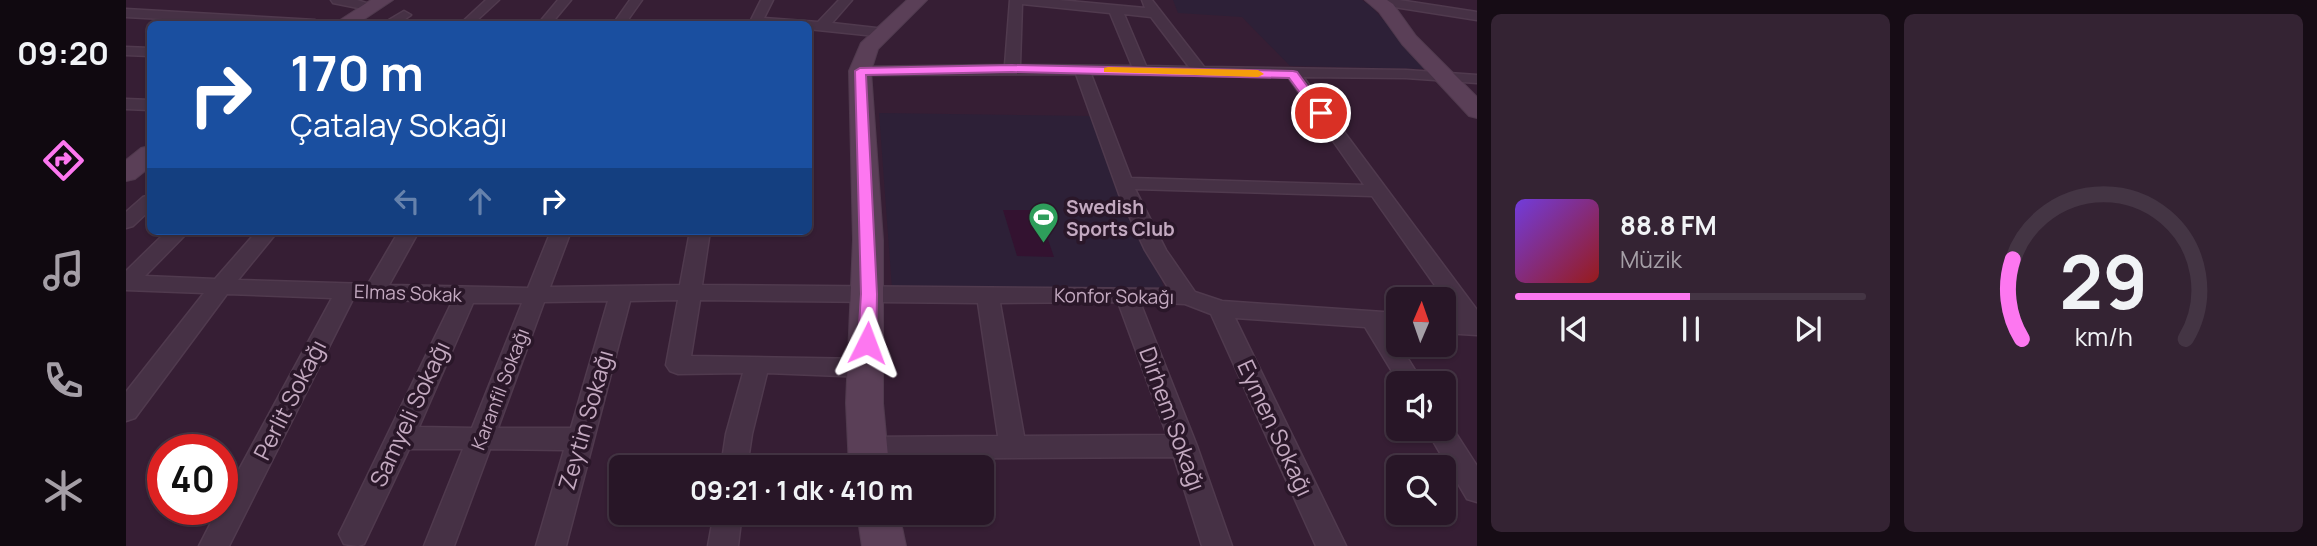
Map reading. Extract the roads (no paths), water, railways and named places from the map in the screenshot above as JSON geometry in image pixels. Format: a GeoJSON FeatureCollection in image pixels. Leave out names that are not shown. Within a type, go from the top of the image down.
{"type":"FeatureCollection","features":[{"type":"Feature","properties":{"kind":"street"},"geometry":{"type":"LineString","coordinates":[[337,0],[378,3]]}},
{"type":"Feature","properties":{"kind":"street"},"geometry":{"type":"LineString","coordinates":[[469,21],[493,0]]}},
{"type":"Feature","properties":{"kind":"street"},"geometry":{"type":"LineString","coordinates":[[547,21],[565,0]]}},
{"type":"Feature","properties":{"kind":"street"},"geometry":{"type":"LineString","coordinates":[[621,21],[636,0]]}},
{"type":"Feature","properties":{"kind":"street"},"geometry":{"type":"LineString","coordinates":[[757,21],[767,0]]}},
{"type":"Feature","properties":{"kind":"street"},"geometry":{"type":"LineString","coordinates":[[815,26],[846,0]]}},
{"type":"Feature","properties":{"kind":"street"},"geometry":{"type":"LineString","coordinates":[[868,455],[866,368],[869,294],[860,71],[868,47],[918,0]]}},
{"type":"Feature","properties":{"kind":"street"},"geometry":{"type":"LineString","coordinates":[[1012,69],[1018,0],[1155,13]]}},
{"type":"Feature","properties":{"kind":"street"},"geometry":{"type":"LineString","coordinates":[[1146,0],[1200,72]]}},
{"type":"Feature","properties":{"kind":"street"},"geometry":{"type":"LineString","coordinates":[[1374,0],[1477,16]]}},
{"type":"Feature","properties":{"kind":"street"},"geometry":{"type":"LineString","coordinates":[[1374,0],[1386,8],[1409,40],[1477,111]]}},
{"type":"Feature","properties":{"kind":"street"},"geometry":{"type":"LineString","coordinates":[[349,21],[378,3]]}},
{"type":"Feature","properties":{"kind":"street"},"geometry":{"type":"LineString","coordinates":[[1115,9],[1141,71]]}},
{"type":"Feature","properties":{"kind":"street"},"geometry":{"type":"LineString","coordinates":[[126,13],[263,21]]}},
{"type":"Feature","properties":{"kind":"street"},"geometry":{"type":"LineString","coordinates":[[394,21],[404,15]]}},
{"type":"Feature","properties":{"kind":"street"},"geometry":{"type":"LineString","coordinates":[[815,26],[885,33]]}},
{"type":"Feature","properties":{"kind":"street"},"geometry":{"type":"LineString","coordinates":[[126,51],[147,52]]}},
{"type":"Feature","properties":{"kind":"street"},"geometry":{"type":"LineString","coordinates":[[860,71],[1012,69],[1444,76],[1477,79]]}},
{"type":"Feature","properties":{"kind":"street"},"geometry":{"type":"LineString","coordinates":[[1087,70],[1083,75],[1124,183],[1171,277],[1187,296]]}},
{"type":"Feature","properties":{"kind":"street"},"geometry":{"type":"LineString","coordinates":[[1293,74],[1477,327]]}},
{"type":"Feature","properties":{"kind":"street"},"geometry":{"type":"LineString","coordinates":[[127,105],[147,106]]}},
{"type":"Feature","properties":{"kind":"street"},"geometry":{"type":"LineString","coordinates":[[126,173],[147,156]]}},
{"type":"Feature","properties":{"kind":"street"},"geometry":{"type":"LineString","coordinates":[[1124,183],[1378,191]]}},
{"type":"Feature","properties":{"kind":"street"},"geometry":{"type":"LineString","coordinates":[[126,222],[147,204]]}},
{"type":"Feature","properties":{"kind":"street"},"geometry":{"type":"LineString","coordinates":[[126,283],[175,235]]}},
{"type":"Feature","properties":{"kind":"street"},"geometry":{"type":"LineString","coordinates":[[126,411],[222,285],[265,235]]}},
{"type":"Feature","properties":{"kind":"street"},"geometry":{"type":"LineString","coordinates":[[375,290],[407,235]]}},
{"type":"Feature","properties":{"kind":"street","name":"Karanfil Sokağı"},"geometry":{"type":"LineString","coordinates":[[439,546],[560,235]]}},
{"type":"Feature","properties":{"kind":"street"},"geometry":{"type":"LineString","coordinates":[[699,235],[678,365],[757,364],[866,368]]}},
{"type":"Feature","properties":{"kind":"street","name":"Elmas Sokak"},"geometry":{"type":"LineString","coordinates":[[126,283],[466,295],[689,292],[869,294]]}},
{"type":"Feature","properties":{"kind":"street","name":"Perlit Sokağı"},"geometry":{"type":"LineString","coordinates":[[214,546],[346,291]]}},
{"type":"Feature","properties":{"kind":"street","name":"Zeytin Sokağı"},"geometry":{"type":"LineString","coordinates":[[551,546],[621,294]]}},
{"type":"Feature","properties":{"kind":"street","name":"Konfor Sokağı"},"geometry":{"type":"LineString","coordinates":[[869,294],[1187,296],[1220,309],[1386,321]]}},
{"type":"Feature","properties":{"kind":"street","name":"Dirhem Sokağı"},"geometry":{"type":"LineString","coordinates":[[1126,294],[1184,446],[1217,546]]}},
{"type":"Feature","properties":{"kind":"street","name":"Samyeli Sokağı"},"geometry":{"type":"LineString","coordinates":[[354,534],[466,295]]}},
{"type":"Feature","properties":{"kind":"street"},"geometry":{"type":"LineString","coordinates":[[988,296],[1013,446]]}},
{"type":"Feature","properties":{"kind":"street","name":"Eymen Sokağı"},"geometry":{"type":"LineString","coordinates":[[1220,309],[1331,546]]}},
{"type":"Feature","properties":{"kind":"street"},"geometry":{"type":"LineString","coordinates":[[1372,320],[1404,371]]}},
{"type":"Feature","properties":{"kind":"street"},"geometry":{"type":"LineString","coordinates":[[1456,326],[1477,327]]}},
{"type":"Feature","properties":{"kind":"street"},"geometry":{"type":"LineString","coordinates":[[736,455],[757,364]]}},
{"type":"Feature","properties":{"kind":"street"},"geometry":{"type":"LineString","coordinates":[[401,438],[581,439]]}},
{"type":"Feature","properties":{"kind":"street"},"geometry":{"type":"LineString","coordinates":[[1446,441],[1477,490]]}},
{"type":"Feature","properties":{"kind":"street"},"geometry":{"type":"LineString","coordinates":[[904,455],[1013,446],[1184,446]]}},
{"type":"Feature","properties":{"kind":"street"},"geometry":{"type":"LineString","coordinates":[[723,546],[726,525]]}},
{"type":"Feature","properties":{"kind":"street"},"geometry":{"type":"LineString","coordinates":[[880,525],[884,546]]}},
{"type":"Feature","properties":{"kind":"place","name":"Swedish Sports Club"},"geometry":{"type":"Point","coordinates":[1043,245]}}]}
